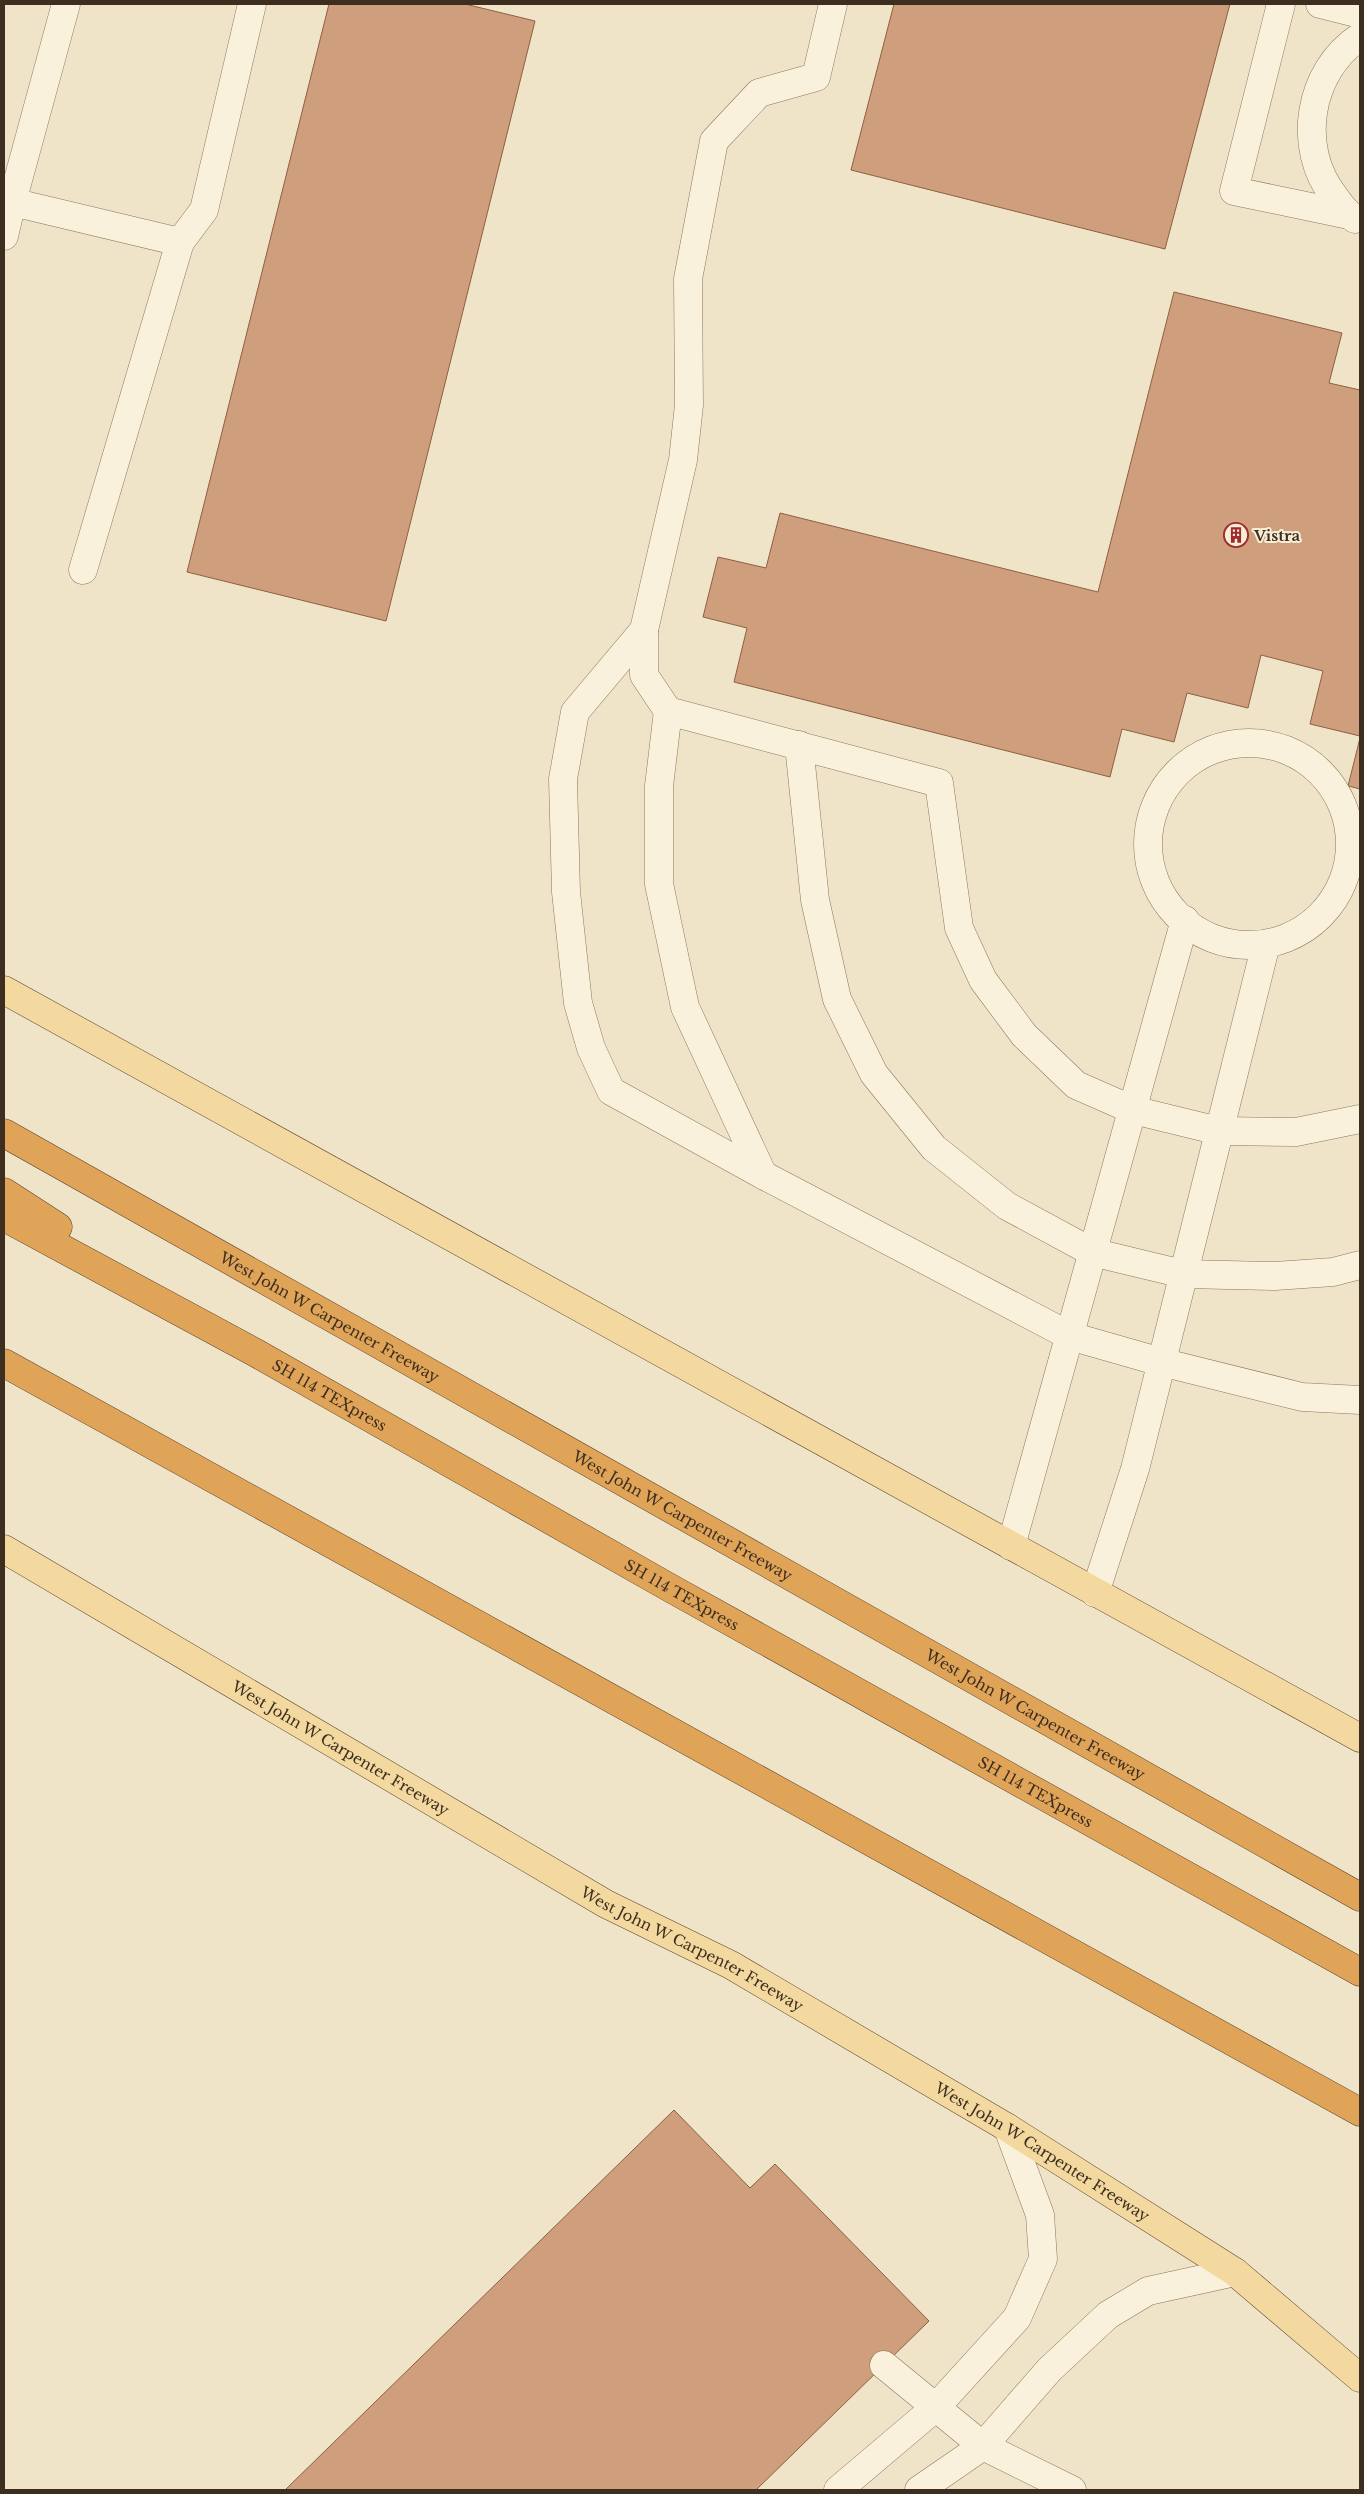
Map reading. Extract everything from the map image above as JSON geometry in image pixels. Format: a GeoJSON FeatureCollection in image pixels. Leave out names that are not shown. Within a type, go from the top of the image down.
{"type":"FeatureCollection","features":[{"type":"Feature","properties":{"kind":"highway","name":"West John W Carpenter Freeway"},"geometry":{"type":"LineString","coordinates":[[4,1133],[1360,1897]]}},
{"type":"Feature","properties":{"kind":"highway"},"geometry":{"type":"LineString","coordinates":[[4,1192],[256,1353]]}},
{"type":"Feature","properties":{"kind":"highway","name":"SH 114 TEXpress"},"geometry":{"type":"LineString","coordinates":[[4,1217],[256,1353],[672,1589],[1360,1972]]}},
{"type":"Feature","properties":{"kind":"highway"},"geometry":{"type":"LineString","coordinates":[[4,1363],[1360,2112]]}},
{"type":"Feature","properties":{"kind":"main road"},"geometry":{"type":"LineString","coordinates":[[4,990],[1360,1738]]}},
{"type":"Feature","properties":{"kind":"main road","name":"West John W Carpenter Freeway"},"geometry":{"type":"LineString","coordinates":[[4,1549],[598,1899],[731,1965],[1008,2128],[1235,2272],[1360,2378]]}},
{"type":"Feature","properties":{"kind":"lane"},"geometry":{"type":"LineString","coordinates":[[4,236],[8,201],[66,4]]}},
{"type":"Feature","properties":{"kind":"lane"},"geometry":{"type":"LineString","coordinates":[[83,570],[180,242],[204,210],[252,4]]}},
{"type":"Feature","properties":{"kind":"lane"},"geometry":{"type":"LineString","coordinates":[[763,1175],[685,1008],[659,884],[660,786],[668,711],[644,675],[644,630],[684,460],[689,406],[688,278],[714,141],[759,93],[816,77],[833,4]]}},
{"type":"Feature","properties":{"kind":"lane"},"geometry":{"type":"LineString","coordinates":[[1281,4],[1234,191],[1354,219]]}},
{"type":"Feature","properties":{"kind":"lane"},"geometry":{"type":"LineString","coordinates":[[1320,4],[1360,14]]}},
{"type":"Feature","properties":{"kind":"lane"},"geometry":{"type":"LineString","coordinates":[[1354,219],[1325,185],[1312,149],[1312,111],[1324,75],[1348,45],[1360,37]]}},
{"type":"Feature","properties":{"kind":"lane"},"geometry":{"type":"LineString","coordinates":[[8,201],[180,242]]}},
{"type":"Feature","properties":{"kind":"lane"},"geometry":{"type":"LineString","coordinates":[[644,630],[575,712],[563,779],[566,892],[578,1003],[591,1048],[611,1091],[763,1175],[1070,1336],[1161,1362],[1302,1397],[1360,1400]]}},
{"type":"Feature","properties":{"kind":"lane"},"geometry":{"type":"LineString","coordinates":[[668,711],[940,783],[959,928],[983,980],[1024,1035],[1076,1085],[1133,1110],[1219,1131],[1296,1132],[1360,1119]]}},
{"type":"Feature","properties":{"kind":"lane"},"geometry":{"type":"LineString","coordinates":[[1246,742],[1280,747],[1310,762],[1334,787],[1348,817],[1351,851],[1343,884],[1324,912],[1298,932],[1266,944],[1232,944],[1200,932],[1185,920],[1174,912],[1156,884],[1148,853],[1150,820],[1163,790],[1185,765],[1214,749],[1246,742]]}},
{"type":"Feature","properties":{"kind":"lane"},"geometry":{"type":"LineString","coordinates":[[799,745],[815,900],[837,1000],[874,1074],[934,1148],[1007,1206],[1092,1252],[1183,1274],[1275,1276],[1333,1272],[1360,1265]]}},
{"type":"Feature","properties":{"kind":"lane"},"geometry":{"type":"LineString","coordinates":[[1011,1546],[1185,920]]}},
{"type":"Feature","properties":{"kind":"lane"},"geometry":{"type":"LineString","coordinates":[[1095,1593],[1135,1470],[1266,944]]}},
{"type":"Feature","properties":{"kind":"lane"},"geometry":{"type":"LineString","coordinates":[[838,2490],[936,2407],[1017,2318],[1043,2259],[1040,2215],[1008,2128]]}},
{"type":"Feature","properties":{"kind":"lane"},"geometry":{"type":"LineString","coordinates":[[919,2490],[983,2446],[1049,2370],[1108,2315],[1148,2291],[1235,2272]]}},
{"type":"Feature","properties":{"kind":"lane"},"geometry":{"type":"LineString","coordinates":[[884,2365],[983,2446],[1072,2490]]}},
{"type":"Feature","properties":{"kind":"building"},"geometry":{"type":"Polygon","coordinates":[[[329,4],[465,4],[535,21],[386,621],[187,572],[329,4]]]}},
{"type":"Feature","properties":{"kind":"building"},"geometry":{"type":"Polygon","coordinates":[[[894,4],[1230,4],[1165,249],[851,170],[894,4]]]}},
{"type":"Feature","properties":{"kind":"building","name":"Vistra"},"geometry":{"type":"Polygon","coordinates":[[[1174,292],[1342,333],[1329,383],[1360,390],[1360,736],[1310,724],[1323,671],[1261,655],[1248,708],[1187,693],[1174,742],[1122,729],[1110,777],[734,682],[747,628],[703,617],[718,557],[766,568],[780,513],[1098,592],[1174,292]]]}},
{"type":"Feature","properties":{"kind":"building"},"geometry":{"type":"Polygon","coordinates":[[[1360,738],[1360,789],[1348,786],[1360,738]]]}},
{"type":"Feature","properties":{"kind":"building"},"geometry":{"type":"Polygon","coordinates":[[[674,2110],[750,2188],[775,2164],[929,2321],[756,2490],[285,2490],[674,2110]]]}},
{"type":"Feature","properties":{"kind":"place","name":"Vistra"},"geometry":{"type":"Point","coordinates":[1236,535]}}]}
